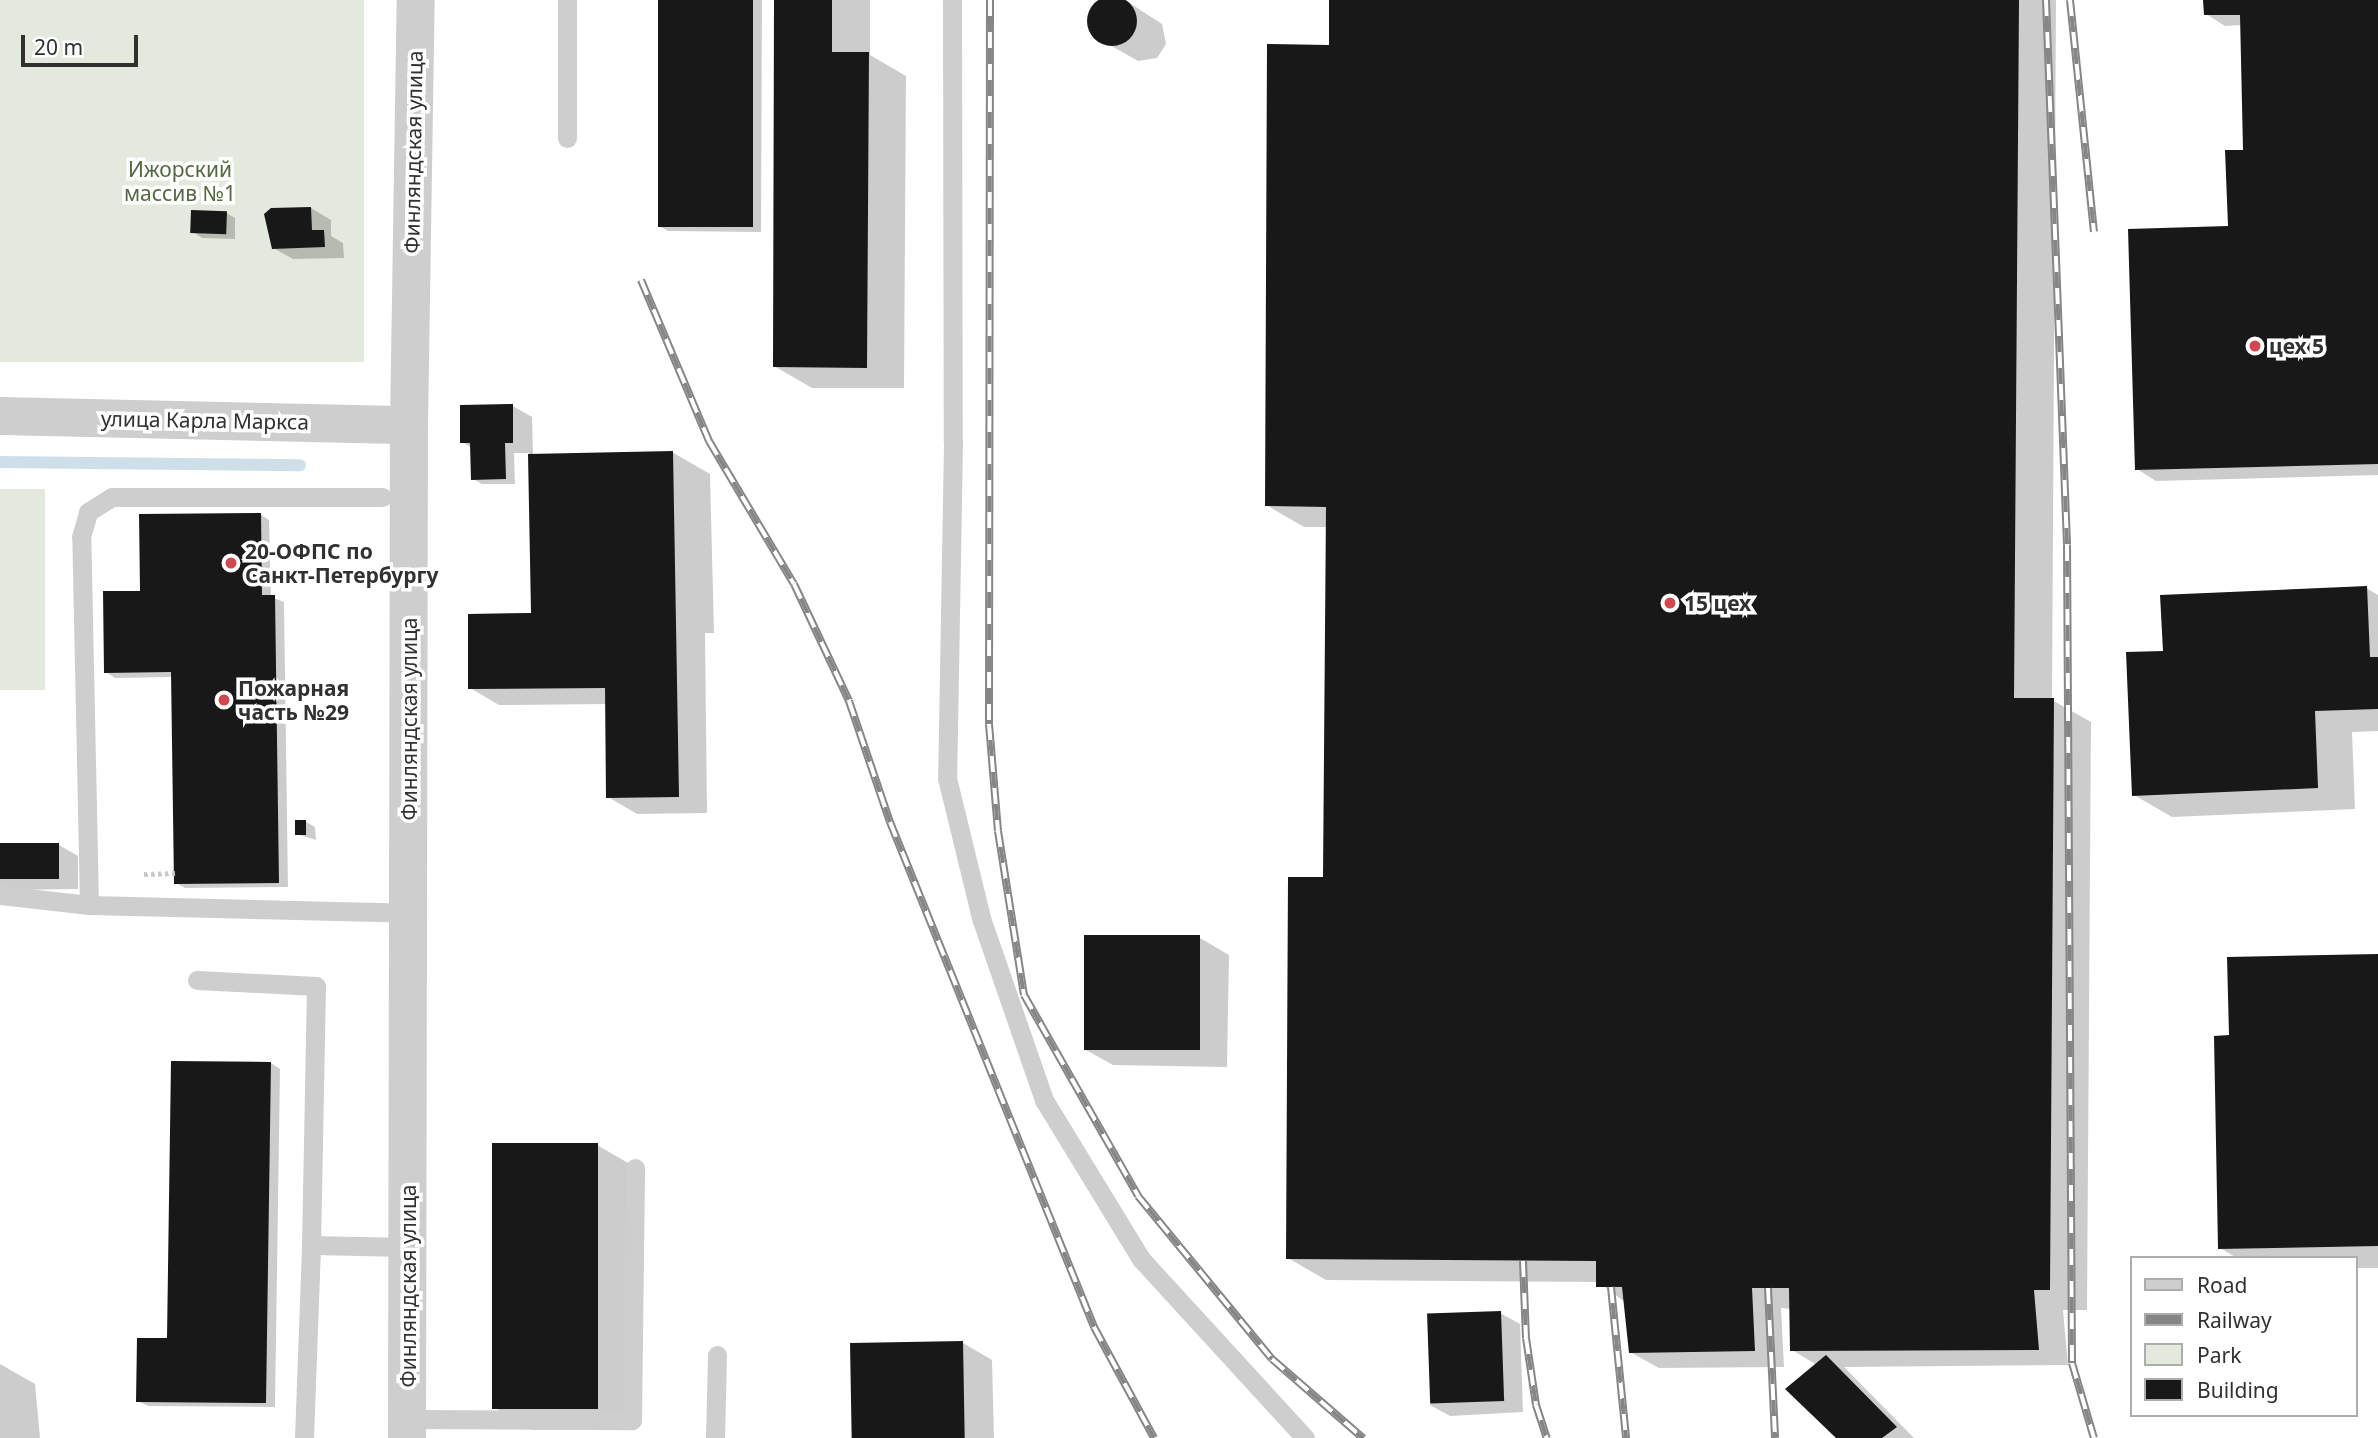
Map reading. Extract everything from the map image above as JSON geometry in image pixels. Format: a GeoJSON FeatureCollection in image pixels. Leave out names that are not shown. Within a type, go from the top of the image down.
{"type":"FeatureCollection","features":[{"type":"Feature","properties":{"kind":"street","name":"Финляндская улица"},"geometry":{"type":"LineString","coordinates":[[407,1429],[409,425],[416,0]]}},
{"type":"Feature","properties":{"kind":"street","name":"улица Карла Маркса"},"geometry":{"type":"LineString","coordinates":[[0,416],[409,425]]}},
{"type":"Feature","properties":{"kind":"lane"},"geometry":{"type":"LineString","coordinates":[[567,0],[567,138]]}},
{"type":"Feature","properties":{"kind":"lane"},"geometry":{"type":"LineString","coordinates":[[953,0],[947,778],[978,906],[1044,1100],[1120,1225],[1141,1259],[1305,1438]]}},
{"type":"Feature","properties":{"kind":"lane"},"geometry":{"type":"LineString","coordinates":[[89,905],[81,537],[88,512],[112,496],[382,497]]}},
{"type":"Feature","properties":{"kind":"lane"},"geometry":{"type":"LineString","coordinates":[[0,895],[89,905],[409,913]]}},
{"type":"Feature","properties":{"kind":"lane"},"geometry":{"type":"LineString","coordinates":[[197,980],[316,986],[304,1438]]}},
{"type":"Feature","properties":{"kind":"lane"},"geometry":{"type":"LineString","coordinates":[[407,1429],[632,1420],[635,1168]]}},
{"type":"Feature","properties":{"kind":"lane"},"geometry":{"type":"LineString","coordinates":[[311,1245],[408,1247]]}},
{"type":"Feature","properties":{"kind":"lane"},"geometry":{"type":"LineString","coordinates":[[715,1438],[717,1355]]}},
{"type":"Feature","properties":{"kind":"green space","name":"Ижорский массив №1"},"geometry":{"type":"Polygon","coordinates":[[[0,0],[364,0],[364,362],[0,362],[0,0]]]}},
{"type":"Feature","properties":{"kind":"green space"},"geometry":{"type":"Polygon","coordinates":[[[0,489],[45,489],[45,690],[0,690],[0,489]]]}},
{"type":"Feature","properties":{"kind":"building"},"geometry":{"type":"Polygon","coordinates":[[[1102,-1],[1122,-1],[1135,12],[1135,30],[1121,44],[1103,44],[1089,30],[1089,12],[1102,-1]]]}},
{"type":"Feature","properties":{"kind":"building"},"geometry":{"type":"Polygon","coordinates":[[[658,0],[753,0],[753,227],[658,227],[658,0]]]}},
{"type":"Feature","properties":{"kind":"building"},"geometry":{"type":"Polygon","coordinates":[[[774,0],[832,0],[832,52],[869,52],[867,368],[773,367],[774,0]]]}},
{"type":"Feature","properties":{"kind":"building","name":"15 цех"},"geometry":{"type":"Polygon","coordinates":[[[1329,0],[2019,0],[2014,698],[2054,698],[2050,1290],[2034,1290],[2039,1350],[1790,1351],[1789,1288],[1752,1288],[1755,1351],[1629,1353],[1622,1287],[1596,1287],[1596,1261],[1286,1259],[1288,877],[1323,877],[1326,507],[1265,506],[1267,44],[1329,45],[1329,0]]]}},
{"type":"Feature","properties":{"kind":"building","name":"цех 5"},"geometry":{"type":"Polygon","coordinates":[[[2203,0],[2378,0],[2378,464],[2135,470],[2128,229],[2228,226],[2225,150],[2243,150],[2240,15],[2204,15],[2203,0]]]}},
{"type":"Feature","properties":{"kind":"building"},"geometry":{"type":"Polygon","coordinates":[[[311,207],[312,230],[324,230],[325,247],[272,249],[264,214],[271,208],[311,207]]]}},
{"type":"Feature","properties":{"kind":"building"},"geometry":{"type":"Polygon","coordinates":[[[191,210],[227,211],[226,234],[190,233],[191,210]]]}},
{"type":"Feature","properties":{"kind":"building"},"geometry":{"type":"Polygon","coordinates":[[[513,404],[513,443],[505,443],[506,479],[471,480],[470,443],[460,443],[460,405],[513,404]]]}},
{"type":"Feature","properties":{"kind":"building"},"geometry":{"type":"Polygon","coordinates":[[[673,451],[679,797],[606,798],[605,688],[468,689],[468,614],[531,613],[528,454],[673,451]]]}},
{"type":"Feature","properties":{"kind":"building","name":"Пожарная часть №29"},"geometry":{"type":"Polygon","coordinates":[[[261,513],[262,595],[275,595],[279,883],[174,884],[171,672],[104,673],[103,591],[140,591],[139,514],[261,513]]]}},
{"type":"Feature","properties":{"kind":"building"},"geometry":{"type":"Polygon","coordinates":[[[2367,586],[2370,657],[2378,657],[2378,709],[2315,711],[2318,788],[2132,796],[2126,652],[2163,651],[2160,595],[2367,586]]]}},
{"type":"Feature","properties":{"kind":"building"},"geometry":{"type":"Polygon","coordinates":[[[295,820],[306,820],[306,835],[295,835],[295,820]]]}},
{"type":"Feature","properties":{"kind":"building"},"geometry":{"type":"Polygon","coordinates":[[[0,843],[59,843],[59,879],[0,879],[0,843]]]}},
{"type":"Feature","properties":{"kind":"building"},"geometry":{"type":"Polygon","coordinates":[[[1084,935],[1200,935],[1200,1050],[1084,1050],[1084,935]]]}},
{"type":"Feature","properties":{"kind":"building"},"geometry":{"type":"Polygon","coordinates":[[[2378,954],[2378,1246],[2218,1249],[2214,1036],[2229,1035],[2227,957],[2378,954]]]}},
{"type":"Feature","properties":{"kind":"building"},"geometry":{"type":"Polygon","coordinates":[[[171,1061],[271,1062],[266,1403],[136,1402],[137,1338],[167,1338],[171,1061]]]}},
{"type":"Feature","properties":{"kind":"building"},"geometry":{"type":"Polygon","coordinates":[[[492,1143],[598,1143],[598,1409],[492,1409],[492,1143]]]}},
{"type":"Feature","properties":{"kind":"building"},"geometry":{"type":"Polygon","coordinates":[[[1501,1311],[1504,1401],[1430,1404],[1427,1314],[1501,1311]]]}},
{"type":"Feature","properties":{"kind":"building"},"geometry":{"type":"Polygon","coordinates":[[[963,1341],[965,1438],[852,1438],[850,1343],[963,1341]]]}},
{"type":"Feature","properties":{"kind":"building"},"geometry":{"type":"Polygon","coordinates":[[[1826,1355],[1897,1427],[1882,1438],[1836,1438],[1785,1389],[1826,1355]]]}},
{"type":"Feature","properties":{"kind":"waterway"},"geometry":{"type":"LineString","coordinates":[[0,462],[300,465]]}},
{"type":"Feature","properties":{"kind":"railway"},"geometry":{"type":"LineString","coordinates":[[990,0],[989,724],[998,831],[1024,995],[1138,1196],[1272,1359],[1363,1438]]}},
{"type":"Feature","properties":{"kind":"railway"},"geometry":{"type":"LineString","coordinates":[[2046,0],[2067,545],[2072,1363],[2094,1438]]}},
{"type":"Feature","properties":{"kind":"railway"},"geometry":{"type":"LineString","coordinates":[[2070,0],[2094,232]]}},
{"type":"Feature","properties":{"kind":"railway"},"geometry":{"type":"LineString","coordinates":[[641,280],[709,441],[794,584],[849,701],[890,822],[1094,1327],[1154,1438]]}},
{"type":"Feature","properties":{"kind":"railway"},"geometry":{"type":"LineString","coordinates":[[1523,1261],[1526,1338],[1536,1405],[1547,1438]]}},
{"type":"Feature","properties":{"kind":"railway"},"geometry":{"type":"LineString","coordinates":[[1611,1287],[1626,1438]]}},
{"type":"Feature","properties":{"kind":"railway"},"geometry":{"type":"LineString","coordinates":[[1768,1288],[1775,1438]]}},
{"type":"Feature","properties":{"kind":"place","name":"цех 5"},"geometry":{"type":"Point","coordinates":[2255,346]}},
{"type":"Feature","properties":{"kind":"place","name":"20-ОФПС по Санкт-Петербургу"},"geometry":{"type":"Point","coordinates":[231,563]}},
{"type":"Feature","properties":{"kind":"place","name":"15 цех"},"geometry":{"type":"Point","coordinates":[1670,603]}},
{"type":"Feature","properties":{"kind":"place","name":"Пожарная часть №29"},"geometry":{"type":"Point","coordinates":[224,700]}}]}
